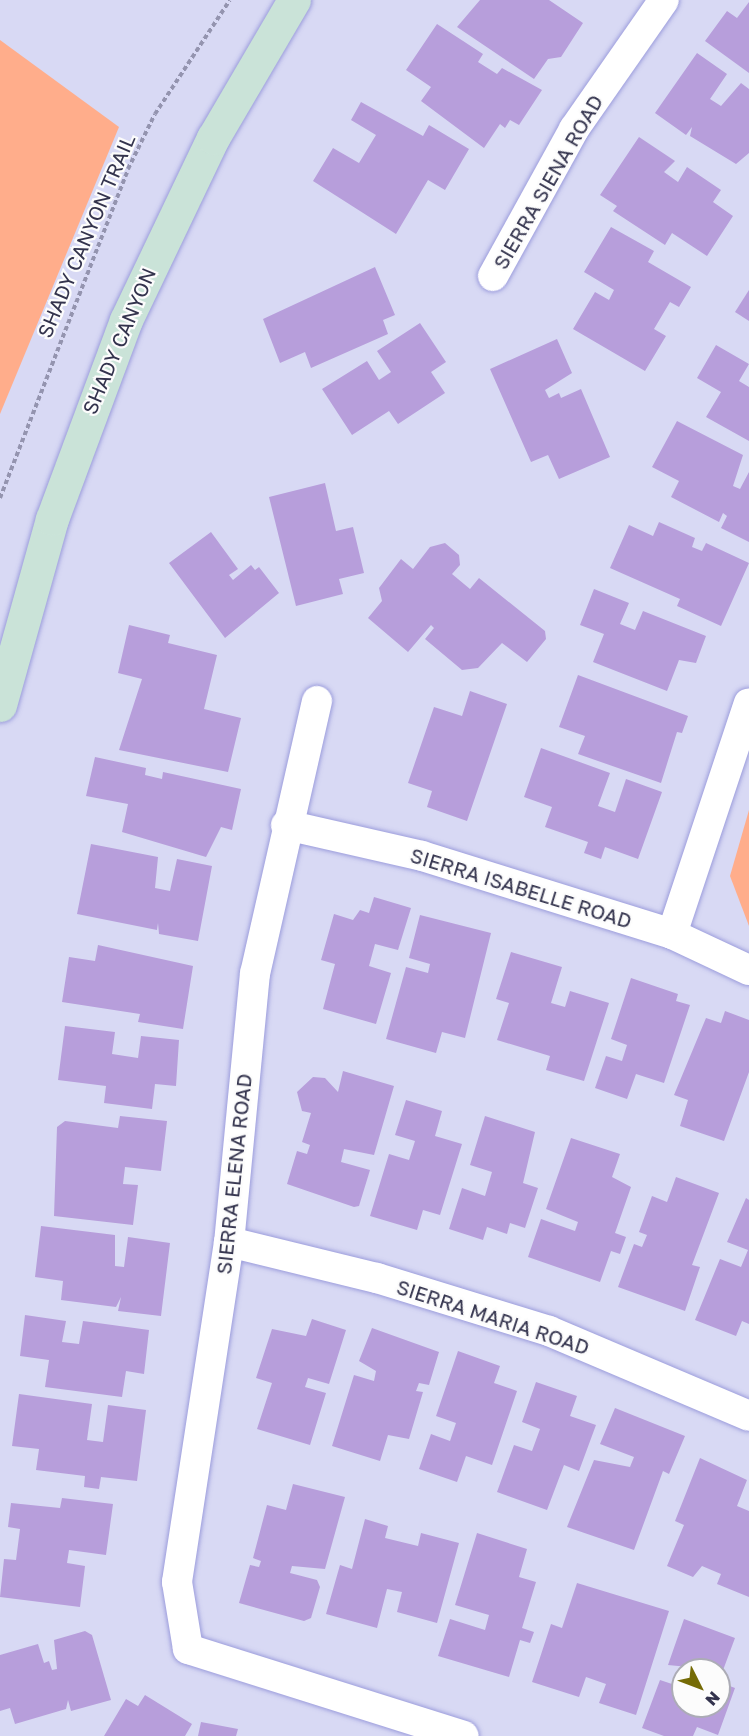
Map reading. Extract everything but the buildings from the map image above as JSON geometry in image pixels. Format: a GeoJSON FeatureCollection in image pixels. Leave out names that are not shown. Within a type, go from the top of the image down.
{"type":"FeatureCollection","features":[{"type":"Feature","properties":{"kind":"main road","name":"SHADY CANYON"},"geometry":{"type":"LineString","coordinates":[[0,705],[52,519],[126,320],[213,138],[294,0]]}},
{"type":"Feature","properties":{"kind":"street","name":"SIERRA SIENA ROAD"},"geometry":{"type":"LineString","coordinates":[[493,276],[574,129],[664,0]]}},
{"type":"Feature","properties":{"kind":"street","name":"SIERRA ELENA ROAD"},"geometry":{"type":"LineString","coordinates":[[317,701],[286,825],[255,973],[229,1242],[177,1582],[188,1649],[464,1736]]}},
{"type":"Feature","properties":{"kind":"street"},"geometry":{"type":"LineString","coordinates":[[672,934],[749,703]]}},
{"type":"Feature","properties":{"kind":"street","name":"SIERRA ISABELLE ROAD"},"geometry":{"type":"LineString","coordinates":[[286,825],[422,856],[672,934],[749,970]]}},
{"type":"Feature","properties":{"kind":"street","name":"SIERRA MARIA ROAD"},"geometry":{"type":"LineString","coordinates":[[229,1242],[377,1278],[549,1331],[749,1416]]}},
{"type":"Feature","properties":{"kind":"path","name":"SHADY CANYON TRAIL"},"geometry":{"type":"LineString","coordinates":[[0,498],[128,169],[155,114],[230,0]]}},
{"type":"Feature","properties":{"kind":"shaded area"},"geometry":{"type":"Polygon","coordinates":[[[0,40],[119,127],[0,414],[0,40]]]}},
{"type":"Feature","properties":{"kind":"shaded area"},"geometry":{"type":"Polygon","coordinates":[[[749,810],[749,926],[730,876],[749,810]]]}}]}
